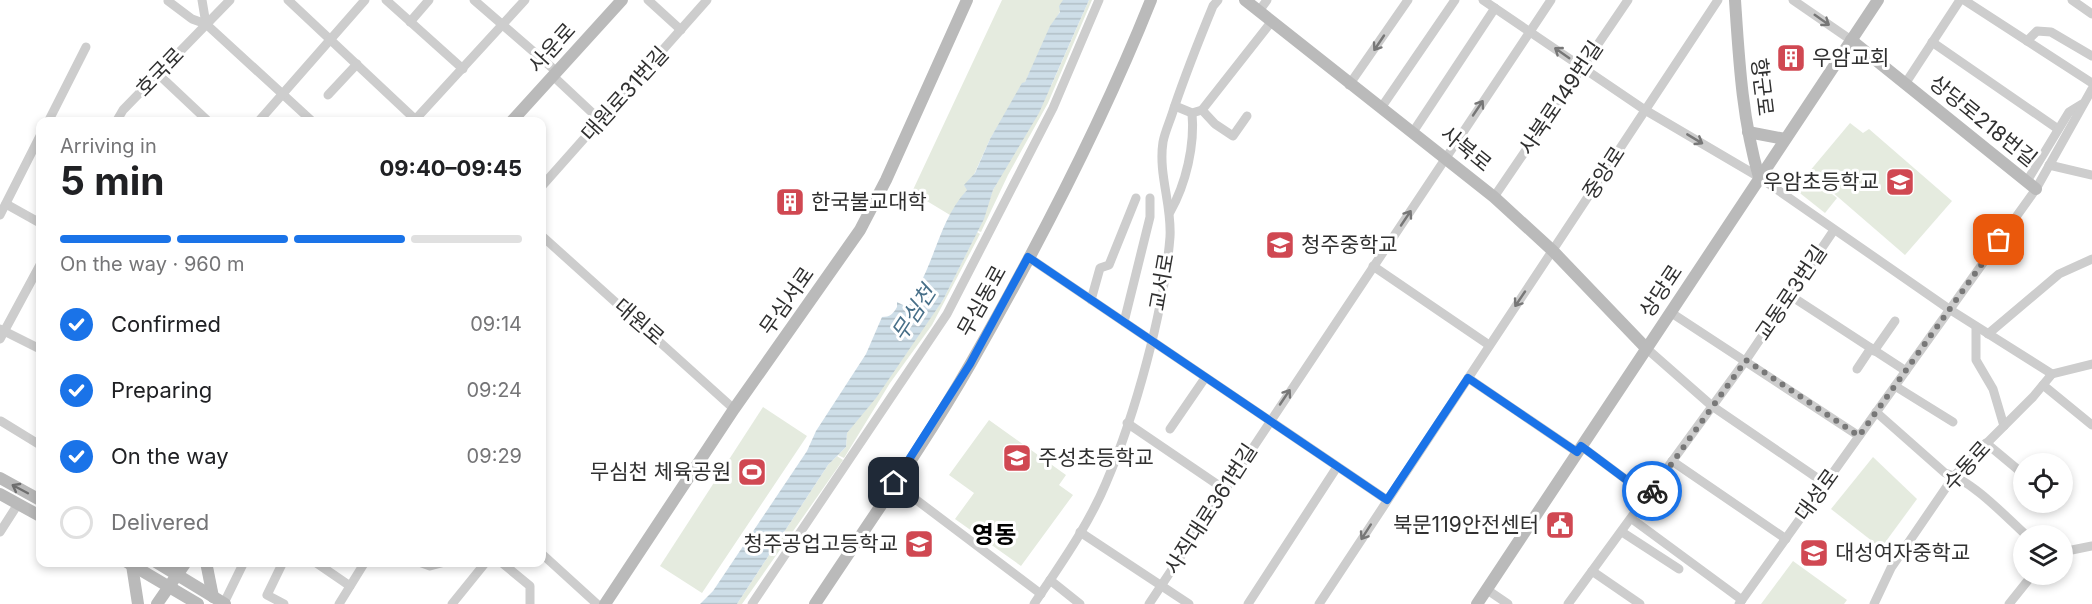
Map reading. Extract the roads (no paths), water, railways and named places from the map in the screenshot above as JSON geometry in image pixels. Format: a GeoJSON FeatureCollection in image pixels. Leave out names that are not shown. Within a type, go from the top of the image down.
{"type":"FeatureCollection","features":[{"type":"Feature","properties":{"kind":"street"},"geometry":{"type":"LineString","coordinates":[[201,0],[206,24]]}},
{"type":"Feature","properties":{"kind":"street","name":"호국로"},"geometry":{"type":"LineString","coordinates":[[119,117],[123,110],[230,0]]}},
{"type":"Feature","properties":{"kind":"street"},"geometry":{"type":"LineString","coordinates":[[288,0],[411,117]]}},
{"type":"Feature","properties":{"kind":"street"},"geometry":{"type":"LineString","coordinates":[[262,117],[365,0]]}},
{"type":"Feature","properties":{"kind":"street"},"geometry":{"type":"LineString","coordinates":[[386,0],[463,69]]}},
{"type":"Feature","properties":{"kind":"street"},"geometry":{"type":"LineString","coordinates":[[410,22],[429,0]]}},
{"type":"Feature","properties":{"kind":"street"},"geometry":{"type":"LineString","coordinates":[[474,0],[555,74],[601,121]]}},
{"type":"Feature","properties":{"kind":"street"},"geometry":{"type":"LineString","coordinates":[[419,117],[525,0]]}},
{"type":"Feature","properties":{"kind":"street","name":"사운로"},"geometry":{"type":"LineString","coordinates":[[516,117],[622,0]]}},
{"type":"Feature","properties":{"kind":"street"},"geometry":{"type":"LineString","coordinates":[[648,0],[681,30]]}},
{"type":"Feature","properties":{"kind":"street","name":"대원로31번길"},"geometry":{"type":"LineString","coordinates":[[546,182],[707,0]]}},
{"type":"Feature","properties":{"kind":"street","name":"무심서로"},"geometry":{"type":"LineString","coordinates":[[601,602],[860,230],[886,180],[967,0]]}},
{"type":"Feature","properties":{"kind":"street"},"geometry":{"type":"LineString","coordinates":[[752,604],[947,314],[1053,108],[1099,0]]}},
{"type":"Feature","properties":{"kind":"street","name":"무심동로"},"geometry":{"type":"LineString","coordinates":[[815,604],[970,364],[1028,257],[1126,61],[1151,0]]}},
{"type":"Feature","properties":{"kind":"street","name":"교서로"},"geometry":{"type":"LineString","coordinates":[[1034,604],[1080,532],[1106,484],[1127,423],[1151,341],[1169,245],[1170,212],[1162,172],[1163,142],[1188,67],[1218,0]]}},
{"type":"Feature","properties":{"kind":"street","name":"사북로"},"geometry":{"type":"LineString","coordinates":[[1245,0],[1349,85],[1447,158],[1494,197],[1552,251],[1646,348]]}},
{"type":"Feature","properties":{"kind":"street"},"geometry":{"type":"LineString","coordinates":[[1259,11],[1267,0]]}},
{"type":"Feature","properties":{"kind":"street"},"geometry":{"type":"LineString","coordinates":[[1349,85],[1408,0]]}},
{"type":"Feature","properties":{"kind":"street"},"geometry":{"type":"LineString","coordinates":[[1381,108],[1455,0]]}},
{"type":"Feature","properties":{"kind":"street"},"geometry":{"type":"LineString","coordinates":[[1484,0],[1645,110],[1759,177],[1949,309],[2052,374],[2092,364]]}},
{"type":"Feature","properties":{"kind":"street","name":"사직대로361번길"},"geometry":{"type":"LineString","coordinates":[[1149,604],[1551,0]]}},
{"type":"Feature","properties":{"kind":"street","name":"사북로149번길"},"geometry":{"type":"LineString","coordinates":[[1494,197],[1629,0]]}},
{"type":"Feature","properties":{"kind":"street","name":"중앙로"},"geometry":{"type":"LineString","coordinates":[[1319,604],[1718,0]]}},
{"type":"Feature","properties":{"kind":"street","name":"향군로"},"geometry":{"type":"LineString","coordinates":[[1735,0],[1739,70],[1748,132],[1759,177]]}},
{"type":"Feature","properties":{"kind":"street"},"geometry":{"type":"LineString","coordinates":[[1794,0],[1851,40]]}},
{"type":"Feature","properties":{"kind":"street","name":"상당로"},"geometry":{"type":"LineString","coordinates":[[1477,604],[1878,0]]}},
{"type":"Feature","properties":{"kind":"street"},"geometry":{"type":"LineString","coordinates":[[1962,0],[2092,83]]}},
{"type":"Feature","properties":{"kind":"street","name":"상당로218번길"},"geometry":{"type":"LineString","coordinates":[[1905,84],[1962,0]]}},
{"type":"Feature","properties":{"kind":"street"},"geometry":{"type":"LineString","coordinates":[[2072,0],[2092,14]]}},
{"type":"Feature","properties":{"kind":"street"},"geometry":{"type":"LineString","coordinates":[[168,1],[192,19],[206,24],[307,117]]}},
{"type":"Feature","properties":{"kind":"street"},"geometry":{"type":"LineString","coordinates":[[1413,132],[1495,8]]}},
{"type":"Feature","properties":{"kind":"street"},"geometry":{"type":"LineString","coordinates":[[1197,111],[1272,21]]}},
{"type":"Feature","properties":{"kind":"street"},"geometry":{"type":"LineString","coordinates":[[2027,41],[2037,31],[2052,32],[2092,56]]}},
{"type":"Feature","properties":{"kind":"street","name":"상당로218번길"},"geometry":{"type":"LineString","coordinates":[[1851,40],[2031,185]]}},
{"type":"Feature","properties":{"kind":"street"},"geometry":{"type":"LineString","coordinates":[[1932,42],[2058,129]]}},
{"type":"Feature","properties":{"kind":"street"},"geometry":{"type":"LineString","coordinates":[[51,117],[86,47]]}},
{"type":"Feature","properties":{"kind":"street"},"geometry":{"type":"LineString","coordinates":[[328,95],[357,64]]}},
{"type":"Feature","properties":{"kind":"street"},"geometry":{"type":"LineString","coordinates":[[158,74],[204,117]]}},
{"type":"Feature","properties":{"kind":"street","name":"대성로"},"geometry":{"type":"LineString","coordinates":[[1741,602],[1906,371],[2031,185],[2049,165],[2092,89]]}},
{"type":"Feature","properties":{"kind":"street"},"geometry":{"type":"LineString","coordinates":[[2031,185],[2058,129],[2069,112],[2083,104]]}},
{"type":"Feature","properties":{"kind":"street"},"geometry":{"type":"LineString","coordinates":[[1175,106],[1197,111],[1233,136],[1247,116]]}},
{"type":"Feature","properties":{"kind":"street","name":"교서로"},"geometry":{"type":"LineString","coordinates":[[1170,212],[1183,185],[1197,111]]}},
{"type":"Feature","properties":{"kind":"street"},"geometry":{"type":"LineString","coordinates":[[1748,132],[1785,139]]}},
{"type":"Feature","properties":{"kind":"street"},"geometry":{"type":"LineString","coordinates":[[0,215],[36,143]]}},
{"type":"Feature","properties":{"kind":"street"},"geometry":{"type":"LineString","coordinates":[[2049,165],[2092,175]]}},
{"type":"Feature","properties":{"kind":"street"},"geometry":{"type":"LineString","coordinates":[[1091,300],[1100,268],[1108,265],[1136,198]]}},
{"type":"Feature","properties":{"kind":"street"},"geometry":{"type":"LineString","coordinates":[[1124,322],[1150,217],[1150,198]]}},
{"type":"Feature","properties":{"kind":"street"},"geometry":{"type":"LineString","coordinates":[[6,204],[36,221]]}},
{"type":"Feature","properties":{"kind":"street","name":"교동로3번길"},"geometry":{"type":"LineString","coordinates":[[1568,604],[1746,360],[1834,230]]}},
{"type":"Feature","properties":{"kind":"street","name":"대원로"},"geometry":{"type":"LineString","coordinates":[[546,240],[734,409]]}},
{"type":"Feature","properties":{"kind":"street"},"geometry":{"type":"LineString","coordinates":[[1028,257],[1387,500]]}},
{"type":"Feature","properties":{"kind":"street"},"geometry":{"type":"LineString","coordinates":[[1988,334],[2059,274],[2092,259]]}},
{"type":"Feature","properties":{"kind":"street"},"geometry":{"type":"LineString","coordinates":[[1373,266],[1490,345]]}},
{"type":"Feature","properties":{"kind":"street"},"geometry":{"type":"LineString","coordinates":[[36,272],[1,333],[36,347]]}},
{"type":"Feature","properties":{"kind":"street"},"geometry":{"type":"LineString","coordinates":[[1791,296],[1906,371]]}},
{"type":"Feature","properties":{"kind":"street"},"geometry":{"type":"LineString","coordinates":[[1670,312],[1859,436]]}},
{"type":"Feature","properties":{"kind":"street"},"geometry":{"type":"LineString","coordinates":[[1857,369],[1895,321]]}},
{"type":"Feature","properties":{"kind":"street"},"geometry":{"type":"LineString","coordinates":[[1976,327],[1976,360],[1993,389],[2004,426]]}},
{"type":"Feature","properties":{"kind":"street"},"geometry":{"type":"LineString","coordinates":[[1646,348],[1712,406],[1826,484]]}},
{"type":"Feature","properties":{"kind":"street","name":"수동로"},"geometry":{"type":"LineString","coordinates":[[1874,604],[1891,567],[1954,476],[2052,374]]}},
{"type":"Feature","properties":{"kind":"street"},"geometry":{"type":"LineString","coordinates":[[1170,429],[1205,378]]}},
{"type":"Feature","properties":{"kind":"street"},"geometry":{"type":"LineString","coordinates":[[1468,378],[1648,496]]}},
{"type":"Feature","properties":{"kind":"street"},"geometry":{"type":"LineString","coordinates":[[2043,385],[2092,424]]}},
{"type":"Feature","properties":{"kind":"street"},"geometry":{"type":"LineString","coordinates":[[1895,386],[1953,422]]}},
{"type":"Feature","properties":{"kind":"street"},"geometry":{"type":"LineString","coordinates":[[1876,412],[1945,474],[1954,476],[2014,525]]}},
{"type":"Feature","properties":{"kind":"street"},"geometry":{"type":"LineString","coordinates":[[0,421],[36,443]]}},
{"type":"Feature","properties":{"kind":"street"},"geometry":{"type":"LineString","coordinates":[[1127,423],[1224,489]]}},
{"type":"Feature","properties":{"kind":"street"},"geometry":{"type":"LineString","coordinates":[[1986,443],[2013,466]]}},
{"type":"Feature","properties":{"kind":"street"},"geometry":{"type":"LineString","coordinates":[[1672,461],[1785,539]]}},
{"type":"Feature","properties":{"kind":"street"},"geometry":{"type":"LineString","coordinates":[[1248,604],[1337,467]]}},
{"type":"Feature","properties":{"kind":"street"},"geometry":{"type":"LineString","coordinates":[[0,478],[36,498]]}},
{"type":"Feature","properties":{"kind":"street"},"geometry":{"type":"LineString","coordinates":[[894,483],[1041,594]]}},
{"type":"Feature","properties":{"kind":"street"},"geometry":{"type":"LineString","coordinates":[[0,494],[36,514]]}},
{"type":"Feature","properties":{"kind":"street"},"geometry":{"type":"LineString","coordinates":[[0,532],[18,504]]}},
{"type":"Feature","properties":{"kind":"street"},"geometry":{"type":"LineString","coordinates":[[1632,519],[1741,602]]}},
{"type":"Feature","properties":{"kind":"street"},"geometry":{"type":"LineString","coordinates":[[1080,532],[1189,604]]}},
{"type":"Feature","properties":{"kind":"street"},"geometry":{"type":"LineString","coordinates":[[1622,532],[1679,569]]}},
{"type":"Feature","properties":{"kind":"street"},"geometry":{"type":"LineString","coordinates":[[2073,550],[2092,546]]}},
{"type":"Feature","properties":{"kind":"street"},"geometry":{"type":"LineString","coordinates":[[546,557],[601,602]]}},
{"type":"Feature","properties":{"kind":"street"},"geometry":{"type":"LineString","coordinates":[[130,567],[138,604]]}},
{"type":"Feature","properties":{"kind":"street"},"geometry":{"type":"LineString","coordinates":[[134,567],[198,604]]}},
{"type":"Feature","properties":{"kind":"street"},"geometry":{"type":"LineString","coordinates":[[164,567],[221,602]]}},
{"type":"Feature","properties":{"kind":"street"},"geometry":{"type":"LineString","coordinates":[[157,604],[183,567]]}},
{"type":"Feature","properties":{"kind":"street"},"geometry":{"type":"LineString","coordinates":[[208,567],[221,602]]}},
{"type":"Feature","properties":{"kind":"street"},"geometry":{"type":"LineString","coordinates":[[221,602],[241,567]]}},
{"type":"Feature","properties":{"kind":"street"},"geometry":{"type":"LineString","coordinates":[[281,567],[267,595],[284,604]]}},
{"type":"Feature","properties":{"kind":"street"},"geometry":{"type":"LineString","coordinates":[[322,567],[350,586]]}},
{"type":"Feature","properties":{"kind":"street"},"geometry":{"type":"LineString","coordinates":[[339,604],[362,567]]}},
{"type":"Feature","properties":{"kind":"street"},"geometry":{"type":"LineString","coordinates":[[452,604],[482,567]]}},
{"type":"Feature","properties":{"kind":"street"},"geometry":{"type":"LineString","coordinates":[[507,567],[530,586],[530,604]]}},
{"type":"Feature","properties":{"kind":"street"},"geometry":{"type":"LineString","coordinates":[[1592,572],[1640,604]]}},
{"type":"Feature","properties":{"kind":"street"},"geometry":{"type":"LineString","coordinates":[[1050,580],[1080,604]]}},
{"type":"Feature","properties":{"kind":"street"},"geometry":{"type":"LineString","coordinates":[[2009,604],[2024,585]]}},
{"type":"Feature","properties":{"kind":"street"},"geometry":{"type":"LineString","coordinates":[[1486,589],[1508,604]]}},
{"type":"Feature","properties":{"kind":"water","name":"무심천"},"geometry":{"type":"Polygon","coordinates":[[[1063,0],[1089,0],[1039,113],[993,190],[984,219],[943,300],[876,398],[847,433],[846,447],[828,465],[737,604],[700,604],[713,591],[807,451],[816,431],[866,354],[882,317],[893,313],[897,302],[905,306],[914,303],[915,300],[910,300],[925,273],[949,215],[967,190],[964,185],[975,173],[990,139],[1022,83],[1025,82],[1050,26],[1060,12],[1059,6],[1063,0]]]}},
{"type":"Feature","properties":{"kind":"place","name":"우암교회"},"geometry":{"type":"Point","coordinates":[1791,58]}},
{"type":"Feature","properties":{"kind":"place","name":"우암초등학교"},"geometry":{"type":"Point","coordinates":[1900,182]}},
{"type":"Feature","properties":{"kind":"place","name":"한국불교대학"},"geometry":{"type":"Point","coordinates":[790,202]}},
{"type":"Feature","properties":{"kind":"place","name":"청주중학교"},"geometry":{"type":"Point","coordinates":[1280,245]}},
{"type":"Feature","properties":{"kind":"place","name":"주성초등학교"},"geometry":{"type":"Point","coordinates":[1017,458]}},
{"type":"Feature","properties":{"kind":"place","name":"무심천 체육공원"},"geometry":{"type":"Point","coordinates":[752,472]}},
{"type":"Feature","properties":{"kind":"place","name":"북문119안전센터"},"geometry":{"type":"Point","coordinates":[1560,525]}},
{"type":"Feature","properties":{"kind":"place","name":"청주공업고등학교"},"geometry":{"type":"Point","coordinates":[919,544]}},
{"type":"Feature","properties":{"kind":"place","name":"대성여자중학교"},"geometry":{"type":"Point","coordinates":[1814,553]}},
{"type":"Feature","properties":{"kind":"district","name":"영동"},"geometry":{"type":"Point","coordinates":[994,535]}}]}
